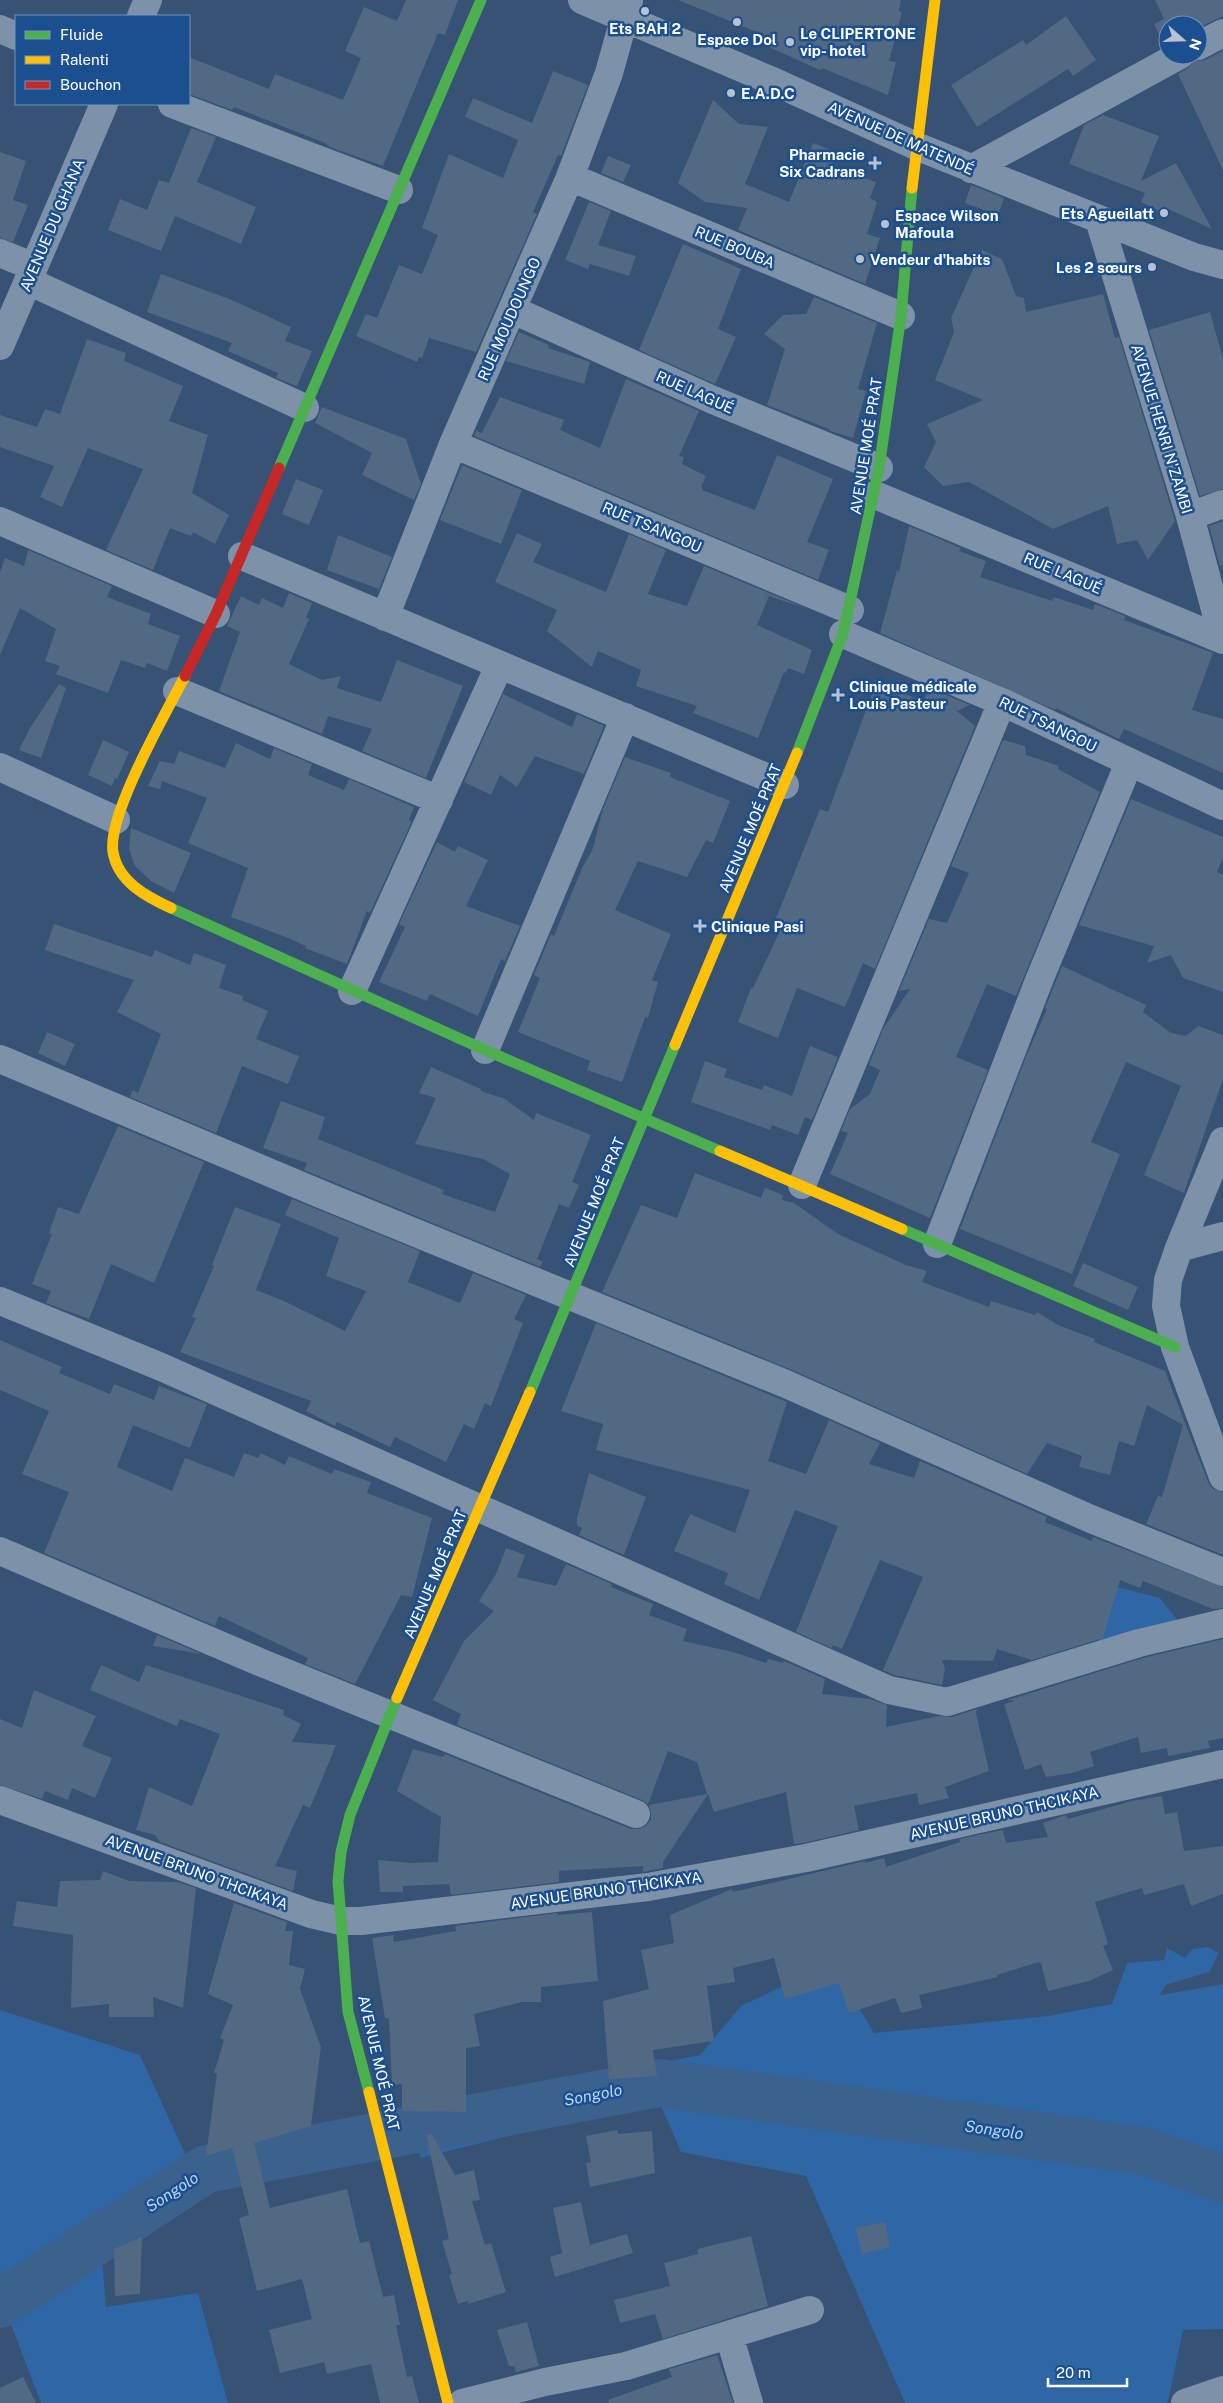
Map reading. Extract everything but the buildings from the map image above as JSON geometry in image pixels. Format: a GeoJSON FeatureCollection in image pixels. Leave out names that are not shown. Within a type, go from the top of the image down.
{"type":"FeatureCollection","features":[{"type":"Feature","properties":{"kind":"street"},"geometry":{"type":"LineString","coordinates":[[141,15],[148,0]]}},
{"type":"Feature","properties":{"kind":"street"},"geometry":{"type":"LineString","coordinates":[[481,0],[242,556],[216,614],[177,690],[116,820],[113,852],[122,875],[146,897],[352,991],[1175,1347]]}},
{"type":"Feature","properties":{"kind":"street","name":"AVENUE DE MATENDÉ"},"geometry":{"type":"LineString","coordinates":[[582,0],[626,9],[777,83],[916,146],[1194,257],[1223,265]]}},
{"type":"Feature","properties":{"kind":"street","name":"AVENUE MOÉ PRAT"},"geometry":{"type":"LineString","coordinates":[[448,2403],[369,2087],[348,2012],[338,1881],[341,1852],[350,1815],[390,1715],[571,1298],[644,1117],[785,785],[846,622],[875,495],[879,468],[910,235],[916,146],[936,0]]}},
{"type":"Feature","properties":{"kind":"street","name":"RUE MOUDOUNGO"},"geometry":{"type":"LineString","coordinates":[[384,617],[453,444],[570,177],[609,73],[626,9]]}},
{"type":"Feature","properties":{"kind":"street"},"geometry":{"type":"LineString","coordinates":[[0,29],[15,36]]}},
{"type":"Feature","properties":{"kind":"street"},"geometry":{"type":"LineString","coordinates":[[1208,41],[1223,33]]}},
{"type":"Feature","properties":{"kind":"street"},"geometry":{"type":"LineString","coordinates":[[971,168],[1162,65]]}},
{"type":"Feature","properties":{"kind":"street","name":"AVENUE DU GHANA"},"geometry":{"type":"LineString","coordinates":[[0,346],[104,105]]}},
{"type":"Feature","properties":{"kind":"street"},"geometry":{"type":"LineString","coordinates":[[175,105],[399,190]]}},
{"type":"Feature","properties":{"kind":"street","name":"RUE BOUBA"},"geometry":{"type":"LineString","coordinates":[[570,177],[900,316]]}},
{"type":"Feature","properties":{"kind":"street","name":"AVENUE HENRI N'ZAMBI"},"geometry":{"type":"LineString","coordinates":[[1099,220],[1190,516],[1223,640]]}},
{"type":"Feature","properties":{"kind":"street"},"geometry":{"type":"LineString","coordinates":[[0,253],[31,274],[305,408]]}},
{"type":"Feature","properties":{"kind":"street","name":"RUE LAGUÉ"},"geometry":{"type":"LineString","coordinates":[[513,310],[713,400],[879,468]]}},
{"type":"Feature","properties":{"kind":"street","name":"RUE TSANGOU"},"geometry":{"type":"LineString","coordinates":[[453,444],[846,622],[1002,702],[1223,806]]}},
{"type":"Feature","properties":{"kind":"street","name":"RUE LAGUÉ"},"geometry":{"type":"LineString","coordinates":[[875,495],[1223,640]]}},
{"type":"Feature","properties":{"kind":"street"},"geometry":{"type":"LineString","coordinates":[[1190,516],[1223,504]]}},
{"type":"Feature","properties":{"kind":"street"},"geometry":{"type":"LineString","coordinates":[[0,521],[216,614]]}},
{"type":"Feature","properties":{"kind":"street"},"geometry":{"type":"LineString","coordinates":[[242,556],[785,785]]}},
{"type":"Feature","properties":{"kind":"street"},"geometry":{"type":"LineString","coordinates":[[352,991],[499,666]]}},
{"type":"Feature","properties":{"kind":"street"},"geometry":{"type":"LineString","coordinates":[[177,690],[439,800]]}},
{"type":"Feature","properties":{"kind":"street"},"geometry":{"type":"LineString","coordinates":[[802,1186],[1002,702]]}},
{"type":"Feature","properties":{"kind":"street"},"geometry":{"type":"LineString","coordinates":[[485,1050],[625,717]]}},
{"type":"Feature","properties":{"kind":"street"},"geometry":{"type":"LineString","coordinates":[[937,1244],[1040,978],[1129,763]]}},
{"type":"Feature","properties":{"kind":"street"},"geometry":{"type":"LineString","coordinates":[[0,767],[116,820]]}},
{"type":"Feature","properties":{"kind":"street"},"geometry":{"type":"LineString","coordinates":[[0,1059],[571,1298],[786,1384],[1091,1519],[1223,1572]]}},
{"type":"Feature","properties":{"kind":"street"},"geometry":{"type":"LineString","coordinates":[[1223,1141],[1179,1248],[1168,1280],[1166,1306],[1175,1347],[1216,1433],[1223,1477]]}},
{"type":"Feature","properties":{"kind":"street"},"geometry":{"type":"LineString","coordinates":[[1179,1248],[1223,1236]]}},
{"type":"Feature","properties":{"kind":"street"},"geometry":{"type":"LineString","coordinates":[[0,1302],[159,1366],[889,1690],[946,1702],[1139,1643],[1223,1623]]}},
{"type":"Feature","properties":{"kind":"street"},"geometry":{"type":"LineString","coordinates":[[0,1551],[390,1715],[636,1814]]}},
{"type":"Feature","properties":{"kind":"street","name":"AVENUE BRUNO THCIKAYA"},"geometry":{"type":"LineString","coordinates":[[0,1800],[311,1914],[341,1921],[361,1921],[658,1886],[806,1858],[1223,1764]]}},
{"type":"Feature","properties":{"kind":"street"},"geometry":{"type":"LineString","coordinates":[[462,2403],[549,2392],[626,2366],[810,2310]]}},
{"type":"Feature","properties":{"kind":"street"},"geometry":{"type":"LineString","coordinates":[[729,2335],[749,2403]]}},
{"type":"Feature","properties":{"kind":"street"},"geometry":{"type":"LineString","coordinates":[[1185,2403],[1223,2390]]}},
{"type":"Feature","properties":{"kind":"shaded area"},"geometry":{"type":"Polygon","coordinates":[[[1110,1585],[1160,1598],[1183,1627],[1098,1644],[1110,1585]]]}},
{"type":"Feature","properties":{"kind":"shaded area"},"geometry":{"type":"Polygon","coordinates":[[[1208,1947],[1219,1953],[1209,1972],[1166,1985],[1160,1995],[1223,1984],[1223,2329],[1183,2330],[1168,2402],[1165,2403],[905,2403],[806,2176],[681,2152],[658,2099],[420,2158],[417,2112],[700,2055],[741,2006],[832,1963],[874,2033],[1048,2016],[1112,2004],[1127,1963],[1164,1960],[1167,1948],[1185,1958],[1192,1949],[1208,1947]]]}},
{"type":"Feature","properties":{"kind":"shaded area"},"geometry":{"type":"Polygon","coordinates":[[[0,2010],[140,2055],[187,2158],[99,2219],[106,2307],[198,2293],[228,2403],[41,2403],[10,2322],[0,2327],[0,2010]]]}},
{"type":"Feature","properties":{"kind":"waterway","name":"Songolo"},"geometry":{"type":"LineString","coordinates":[[0,2304],[206,2169],[659,2083],[1145,2151],[1223,2179]]}},
{"type":"Feature","properties":{"kind":"traffic: fast"},"geometry":{"type":"LineString","coordinates":[[279,468],[481,0]]}},
{"type":"Feature","properties":{"kind":"traffic: fast"},"geometry":{"type":"LineString","coordinates":[[797,753],[843,634],[879,468],[901,316],[912,188]]}},
{"type":"Feature","properties":{"kind":"traffic: fast"},"geometry":{"type":"LineString","coordinates":[[171,908],[485,1050],[720,1151]]}},
{"type":"Feature","properties":{"kind":"traffic: fast"},"geometry":{"type":"LineString","coordinates":[[530,1392],[675,1045]]}},
{"type":"Feature","properties":{"kind":"traffic: fast"},"geometry":{"type":"LineString","coordinates":[[902,1229],[1175,1347]]}},
{"type":"Feature","properties":{"kind":"traffic: fast"},"geometry":{"type":"LineString","coordinates":[[369,2092],[348,2012],[338,1881],[341,1852],[350,1815],[397,1698]]}},
{"type":"Feature","properties":{"kind":"traffic: slow"},"geometry":{"type":"LineString","coordinates":[[912,188],[935,0]]}},
{"type":"Feature","properties":{"kind":"traffic: slow"},"geometry":{"type":"LineString","coordinates":[[171,908],[143,893],[127,880],[116,863],[113,852],[114,835],[128,790],[152,738],[185,676]]}},
{"type":"Feature","properties":{"kind":"traffic: slow"},"geometry":{"type":"LineString","coordinates":[[675,1045],[797,753]]}},
{"type":"Feature","properties":{"kind":"traffic: slow"},"geometry":{"type":"LineString","coordinates":[[720,1151],[902,1229]]}},
{"type":"Feature","properties":{"kind":"traffic: slow"},"geometry":{"type":"LineString","coordinates":[[397,1698],[530,1392]]}},
{"type":"Feature","properties":{"kind":"traffic: slow"},"geometry":{"type":"LineString","coordinates":[[369,2092],[448,2403]]}},
{"type":"Feature","properties":{"kind":"traffic: jam"},"geometry":{"type":"LineString","coordinates":[[185,676],[216,614],[279,468]]}},
{"type":"Feature","properties":{"kind":"place","name":"Ets BAH 2"},"geometry":{"type":"Point","coordinates":[645,11]}},
{"type":"Feature","properties":{"kind":"place","name":"Espace Dol"},"geometry":{"type":"Point","coordinates":[737,22]}},
{"type":"Feature","properties":{"kind":"place","name":"Le CLIPERTONE vip- hotel"},"geometry":{"type":"Point","coordinates":[790,42]}},
{"type":"Feature","properties":{"kind":"place","name":"E.A.D.C"},"geometry":{"type":"Point","coordinates":[731,93]}},
{"type":"Feature","properties":{"kind":"place","name":"Pharmacie Six Cadrans"},"geometry":{"type":"Point","coordinates":[875,163]}},
{"type":"Feature","properties":{"kind":"place","name":"Ets Agueilatt"},"geometry":{"type":"Point","coordinates":[1164,213]}},
{"type":"Feature","properties":{"kind":"place","name":"Espace Wilson Mafoula"},"geometry":{"type":"Point","coordinates":[885,224]}},
{"type":"Feature","properties":{"kind":"place","name":"Vendeur d'habits"},"geometry":{"type":"Point","coordinates":[860,259]}},
{"type":"Feature","properties":{"kind":"place","name":"Les 2 sœurs"},"geometry":{"type":"Point","coordinates":[1152,267]}},
{"type":"Feature","properties":{"kind":"place","name":"Clinique médicale Louis Pasteur"},"geometry":{"type":"Point","coordinates":[838,695]}},
{"type":"Feature","properties":{"kind":"place","name":"Clinique Pasi"},"geometry":{"type":"Point","coordinates":[700,926]}}]}
